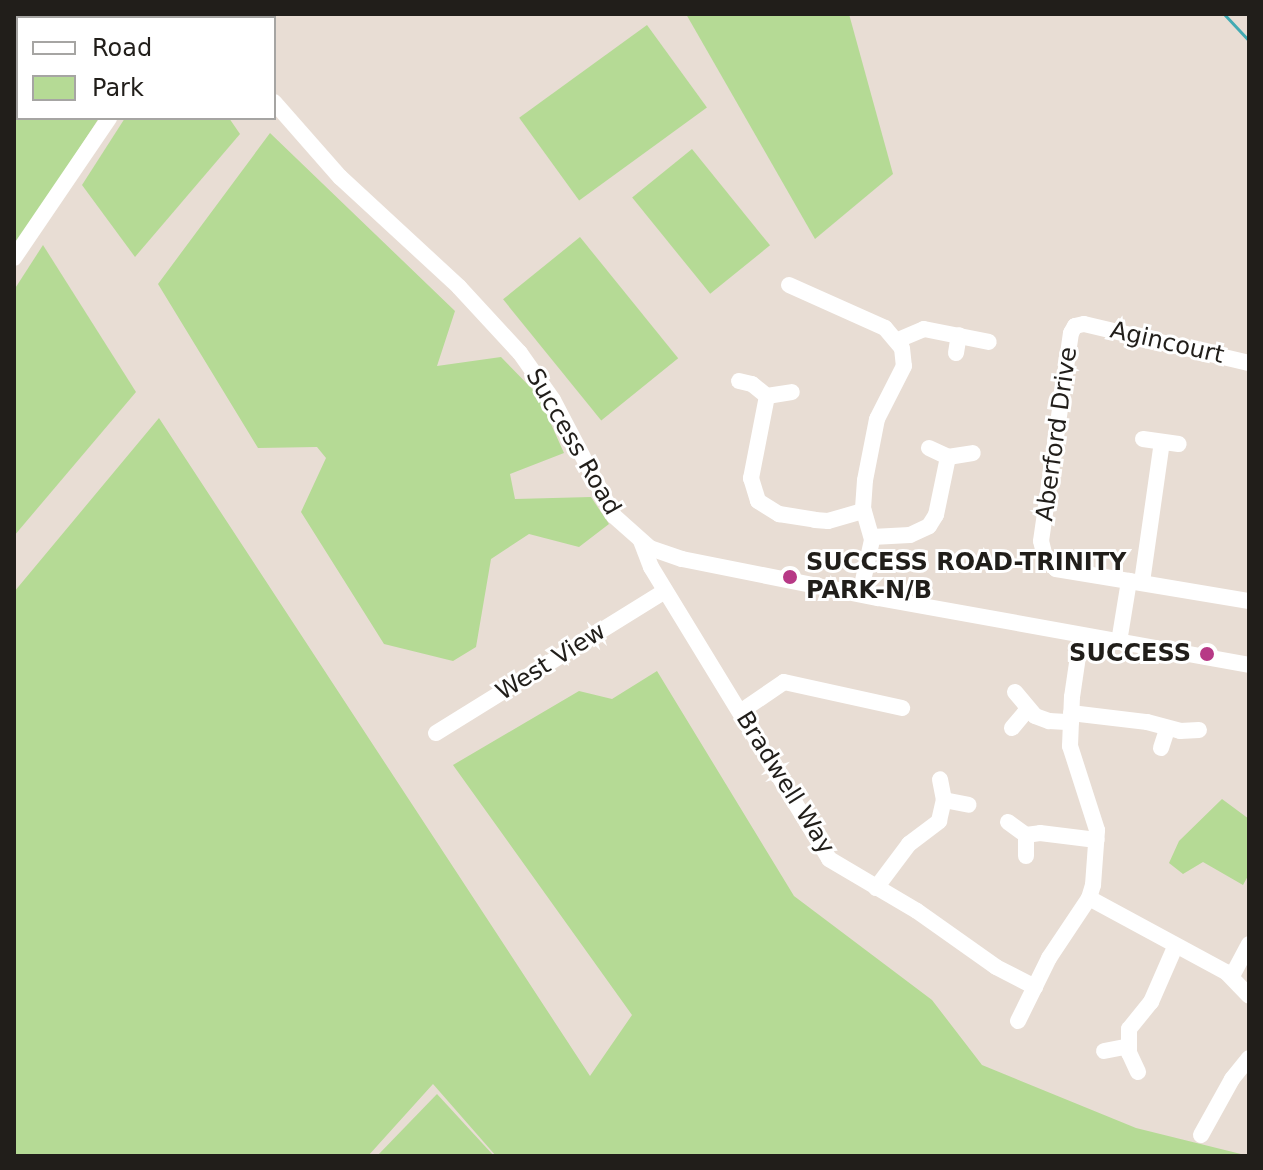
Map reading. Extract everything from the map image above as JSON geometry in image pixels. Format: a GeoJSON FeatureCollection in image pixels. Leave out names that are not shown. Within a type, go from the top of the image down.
{"type":"FeatureCollection","features":[{"type":"Feature","properties":{"kind":"street","name":"Success Road"},"geometry":{"type":"LineString","coordinates":[[276,104],[340,177],[459,287],[520,353],[553,400],[614,516],[641,541],[682,559],[1081,636],[1248,661]]}},
{"type":"Feature","properties":{"kind":"street"},"geometry":{"type":"LineString","coordinates":[[14,258],[108,120]]}},
{"type":"Feature","properties":{"kind":"street"},"geometry":{"type":"LineString","coordinates":[[789,285],[885,328],[898,340],[904,366],[877,419],[865,480],[864,511],[872,537],[860,594]]}},
{"type":"Feature","properties":{"kind":"street","name":"Agincourt"},"geometry":{"type":"LineString","coordinates":[[1084,324],[1249,363]]}},
{"type":"Feature","properties":{"kind":"street","name":"Aberford Drive"},"geometry":{"type":"LineString","coordinates":[[1084,324],[1075,326],[1071,333],[1041,541],[1045,557],[1056,569],[1249,601]]}},
{"type":"Feature","properties":{"kind":"street"},"geometry":{"type":"LineString","coordinates":[[898,340],[924,329],[989,342]]}},
{"type":"Feature","properties":{"kind":"street"},"geometry":{"type":"LineString","coordinates":[[956,353],[959,335]]}},
{"type":"Feature","properties":{"kind":"street"},"geometry":{"type":"LineString","coordinates":[[739,381],[752,384],[767,396],[792,392]]}},
{"type":"Feature","properties":{"kind":"street"},"geometry":{"type":"LineString","coordinates":[[767,396],[751,478],[758,501],[779,514],[815,520],[828,521],[864,511]]}},
{"type":"Feature","properties":{"kind":"street"},"geometry":{"type":"LineString","coordinates":[[1119,642],[1171,443],[1143,439]]}},
{"type":"Feature","properties":{"kind":"street"},"geometry":{"type":"LineString","coordinates":[[929,448],[948,457],[973,453]]}},
{"type":"Feature","properties":{"kind":"street"},"geometry":{"type":"LineString","coordinates":[[872,537],[910,535],[929,526],[936,515],[948,457]]}},
{"type":"Feature","properties":{"kind":"street"},"geometry":{"type":"LineString","coordinates":[[742,510],[758,501]]}},
{"type":"Feature","properties":{"kind":"street","name":"Bradwell Way"},"geometry":{"type":"LineString","coordinates":[[641,541],[665,591],[829,859],[917,911],[996,967],[1035,987]]}},
{"type":"Feature","properties":{"kind":"street","name":"West View"},"geometry":{"type":"LineString","coordinates":[[436,733],[665,591]]}},
{"type":"Feature","properties":{"kind":"street"},"geometry":{"type":"LineString","coordinates":[[1018,1021],[1049,958],[1089,898],[1097,840],[1092,812],[1072,756],[1071,718],[1081,636]]}},
{"type":"Feature","properties":{"kind":"street"},"geometry":{"type":"LineString","coordinates":[[740,712],[784,682],[902,708]]}},
{"type":"Feature","properties":{"kind":"street"},"geometry":{"type":"LineString","coordinates":[[1015,692],[1027,710],[1041,719],[1147,722],[1167,729],[1199,730]]}},
{"type":"Feature","properties":{"kind":"street"},"geometry":{"type":"LineString","coordinates":[[1012,728],[1027,710]]}},
{"type":"Feature","properties":{"kind":"street"},"geometry":{"type":"LineString","coordinates":[[1161,748],[1167,729]]}},
{"type":"Feature","properties":{"kind":"street"},"geometry":{"type":"LineString","coordinates":[[876,888],[909,844],[939,821],[944,800],[940,779]]}},
{"type":"Feature","properties":{"kind":"street"},"geometry":{"type":"LineString","coordinates":[[944,800],[969,805]]}},
{"type":"Feature","properties":{"kind":"street"},"geometry":{"type":"LineString","coordinates":[[1008,822],[1026,835],[1040,833],[1097,840]]}},
{"type":"Feature","properties":{"kind":"street"},"geometry":{"type":"LineString","coordinates":[[1026,835],[1026,856]]}},
{"type":"Feature","properties":{"kind":"street"},"geometry":{"type":"LineString","coordinates":[[1089,898],[1232,976],[1249,996]]}},
{"type":"Feature","properties":{"kind":"street"},"geometry":{"type":"LineString","coordinates":[[1232,976],[1249,944]]}},
{"type":"Feature","properties":{"kind":"street"},"geometry":{"type":"LineString","coordinates":[[1138,1072],[1129,1046],[1129,1029],[1151,1002],[1175,947]]}},
{"type":"Feature","properties":{"kind":"street"},"geometry":{"type":"LineString","coordinates":[[1104,1051],[1129,1046]]}},
{"type":"Feature","properties":{"kind":"street"},"geometry":{"type":"LineString","coordinates":[[1201,1135],[1232,1079],[1248,1060]]}},
{"type":"Feature","properties":{"kind":"green space"},"geometry":{"type":"Polygon","coordinates":[[[14,14],[162,14],[16,16],[16,120],[98,120],[14,249],[14,14]]]}},
{"type":"Feature","properties":{"kind":"green space"},"geometry":{"type":"Polygon","coordinates":[[[686,14],[849,14],[893,174],[815,239],[686,14]]]}},
{"type":"Feature","properties":{"kind":"green space"},"geometry":{"type":"Polygon","coordinates":[[[647,25],[707,108],[579,200],[519,118],[647,25]]]}},
{"type":"Feature","properties":{"kind":"green space"},"geometry":{"type":"Polygon","coordinates":[[[124,120],[230,120],[240,134],[135,257],[82,185],[124,120]]]}},
{"type":"Feature","properties":{"kind":"green space"},"geometry":{"type":"Polygon","coordinates":[[[270,133],[455,311],[437,366],[501,357],[538,395],[564,453],[510,474],[515,499],[591,497],[609,524],[579,547],[529,534],[491,559],[476,647],[453,661],[384,644],[301,512],[326,458],[317,447],[258,448],[158,284],[270,133]]]}},
{"type":"Feature","properties":{"kind":"green space"},"geometry":{"type":"Polygon","coordinates":[[[692,149],[770,245],[710,294],[632,197],[692,149]]]}},
{"type":"Feature","properties":{"kind":"green space"},"geometry":{"type":"Polygon","coordinates":[[[580,237],[678,358],[601,421],[503,299],[580,237]]]}},
{"type":"Feature","properties":{"kind":"green space"},"geometry":{"type":"Polygon","coordinates":[[[43,245],[136,392],[14,536],[14,290],[43,245]]]}},
{"type":"Feature","properties":{"kind":"green space"},"geometry":{"type":"Polygon","coordinates":[[[159,418],[590,1076],[632,1015],[453,765],[579,691],[612,699],[657,671],[794,896],[932,1000],[982,1065],[1136,1128],[1249,1156],[496,1156],[433,1084],[368,1156],[14,1156],[14,592],[159,418]]]}},
{"type":"Feature","properties":{"kind":"green space"},"geometry":{"type":"Polygon","coordinates":[[[1222,799],[1249,819],[1249,874],[1243,885],[1203,862],[1183,874],[1169,863],[1179,841],[1222,799]]]}},
{"type":"Feature","properties":{"kind":"green space"},"geometry":{"type":"Polygon","coordinates":[[[437,1094],[494,1156],[377,1156],[437,1094]]]}},
{"type":"Feature","properties":{"kind":"waterway"},"geometry":{"type":"LineString","coordinates":[[1224,14],[1249,41]]}},
{"type":"Feature","properties":{"kind":"place","name":"SUCCESS ROAD-TRINITY PARK-N/B"},"geometry":{"type":"Point","coordinates":[790,577]}},
{"type":"Feature","properties":{"kind":"place","name":"SUCCESS"},"geometry":{"type":"Point","coordinates":[1207,654]}}]}
